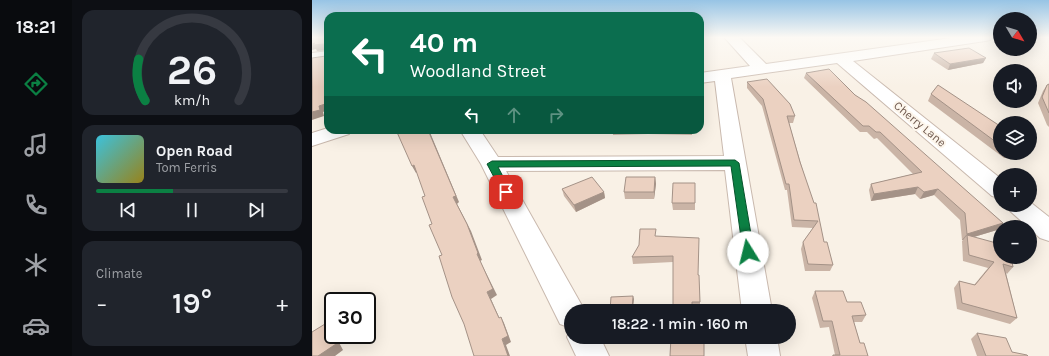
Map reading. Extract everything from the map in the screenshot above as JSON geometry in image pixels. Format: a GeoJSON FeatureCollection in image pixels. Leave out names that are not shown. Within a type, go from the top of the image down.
{"type":"FeatureCollection","features":[{"type":"Feature","properties":{"kind":"street"},"geometry":{"type":"LineString","coordinates":[[747,54],[762,69]]}},
{"type":"Feature","properties":{"kind":"street"},"geometry":{"type":"LineString","coordinates":[[756,304],[735,163],[711,76],[870,54]]}},
{"type":"Feature","properties":{"kind":"street"},"geometry":{"type":"LineString","coordinates":[[312,58],[324,56]]}},
{"type":"Feature","properties":{"kind":"street","name":"Cherry Lane"},"geometry":{"type":"LineString","coordinates":[[840,58],[993,184]]}},
{"type":"Feature","properties":{"kind":"street"},"geometry":{"type":"LineString","coordinates":[[312,140],[330,134]]}},
{"type":"Feature","properties":{"kind":"street"},"geometry":{"type":"LineString","coordinates":[[473,134],[492,164],[566,304]]}},
{"type":"Feature","properties":{"kind":"street"},"geometry":{"type":"LineString","coordinates":[[492,164],[735,163]]}},
{"type":"Feature","properties":{"kind":"street"},"geometry":{"type":"LineString","coordinates":[[1026,212],[1049,231]]}},
{"type":"Feature","properties":{"kind":"street"},"geometry":{"type":"LineString","coordinates":[[587,344],[593,356]]}},
{"type":"Feature","properties":{"kind":"street"},"geometry":{"type":"LineString","coordinates":[[762,344],[764,356]]}},
{"type":"Feature","properties":{"kind":"building"},"geometry":{"type":"Polygon","coordinates":[[[935,54],[979,54],[986,58],[950,64],[935,54]]]}},
{"type":"Feature","properties":{"kind":"building"},"geometry":{"type":"Polygon","coordinates":[[[324,56],[324,104],[319,106],[320,110],[312,112],[312,58],[324,56]]]}},
{"type":"Feature","properties":{"kind":"building"},"geometry":{"type":"Polygon","coordinates":[[[829,69],[855,95],[866,102],[1000,220],[993,220],[993,226],[967,234],[965,213],[938,189],[924,192],[918,187],[874,194],[871,184],[922,172],[880,132],[876,132],[869,126],[863,126],[806,73],[829,69]]]}},
{"type":"Feature","properties":{"kind":"building"},"geometry":{"type":"Polygon","coordinates":[[[767,79],[790,104],[795,116],[787,116],[800,162],[814,203],[816,203],[824,242],[827,242],[833,265],[808,264],[803,242],[818,221],[794,220],[789,184],[786,184],[763,99],[747,82],[767,79]]]}},
{"type":"Feature","properties":{"kind":"building"},"geometry":{"type":"Polygon","coordinates":[[[1049,84],[1049,113],[1042,97],[1047,85],[1049,84]]]}},
{"type":"Feature","properties":{"kind":"building"},"geometry":{"type":"Polygon","coordinates":[[[938,85],[993,121],[993,140],[931,94],[938,85]]]}},
{"type":"Feature","properties":{"kind":"building"},"geometry":{"type":"Polygon","coordinates":[[[398,134],[430,134],[456,196],[453,197],[467,224],[478,253],[477,254],[493,289],[487,292],[499,318],[501,317],[508,336],[502,339],[508,356],[474,356],[464,324],[452,297],[439,256],[442,255],[429,225],[432,224],[422,197],[425,196],[414,165],[412,166],[398,134]]]}},
{"type":"Feature","properties":{"kind":"building"},"geometry":{"type":"Polygon","coordinates":[[[592,177],[604,192],[574,205],[562,189],[592,177]]]}},
{"type":"Feature","properties":{"kind":"building"},"geometry":{"type":"Polygon","coordinates":[[[626,177],[655,177],[654,192],[624,192],[626,177]]]}},
{"type":"Feature","properties":{"kind":"building"},"geometry":{"type":"Polygon","coordinates":[[[673,183],[695,183],[695,203],[672,203],[673,183]]]}},
{"type":"Feature","properties":{"kind":"building"},"geometry":{"type":"Polygon","coordinates":[[[640,229],[656,229],[655,236],[699,238],[698,275],[700,302],[692,302],[692,304],[673,304],[673,256],[632,257],[639,245],[640,229]]]}},
{"type":"Feature","properties":{"kind":"building"},"geometry":{"type":"Polygon","coordinates":[[[967,235],[993,242],[993,262],[969,255],[967,235]]]}},
{"type":"Feature","properties":{"kind":"building"},"geometry":{"type":"Polygon","coordinates":[[[993,263],[1003,264],[1017,318],[962,303],[959,281],[975,285],[993,263]]]}},
{"type":"Feature","properties":{"kind":"building"},"geometry":{"type":"Polygon","coordinates":[[[1003,264],[1012,264],[1013,267],[1003,264]]]}},
{"type":"Feature","properties":{"kind":"building"},"geometry":{"type":"Polygon","coordinates":[[[815,291],[843,291],[847,302],[861,302],[866,315],[852,316],[860,343],[864,343],[868,356],[833,356],[840,355],[832,321],[823,321],[815,291]]]}},
{"type":"Feature","properties":{"kind":"building"},"geometry":{"type":"Polygon","coordinates":[[[633,296],[632,304],[610,304],[611,297],[633,296]]]}},
{"type":"Feature","properties":{"kind":"building"},"geometry":{"type":"Polygon","coordinates":[[[324,325],[324,344],[336,344],[318,356],[312,356],[312,332],[324,325]]]}},
{"type":"Feature","properties":{"kind":"building"},"geometry":{"type":"Polygon","coordinates":[[[977,333],[1006,338],[1012,352],[1028,356],[986,356],[977,333]]]}},
{"type":"Feature","properties":{"kind":"building"},"geometry":{"type":"Polygon","coordinates":[[[671,344],[704,344],[704,356],[670,356],[671,344]]]}},
{"type":"Feature","properties":{"kind":"route"},"geometry":{"type":"LineString","coordinates":[[506,192],[492,164],[735,163],[748,252]]}}]}
